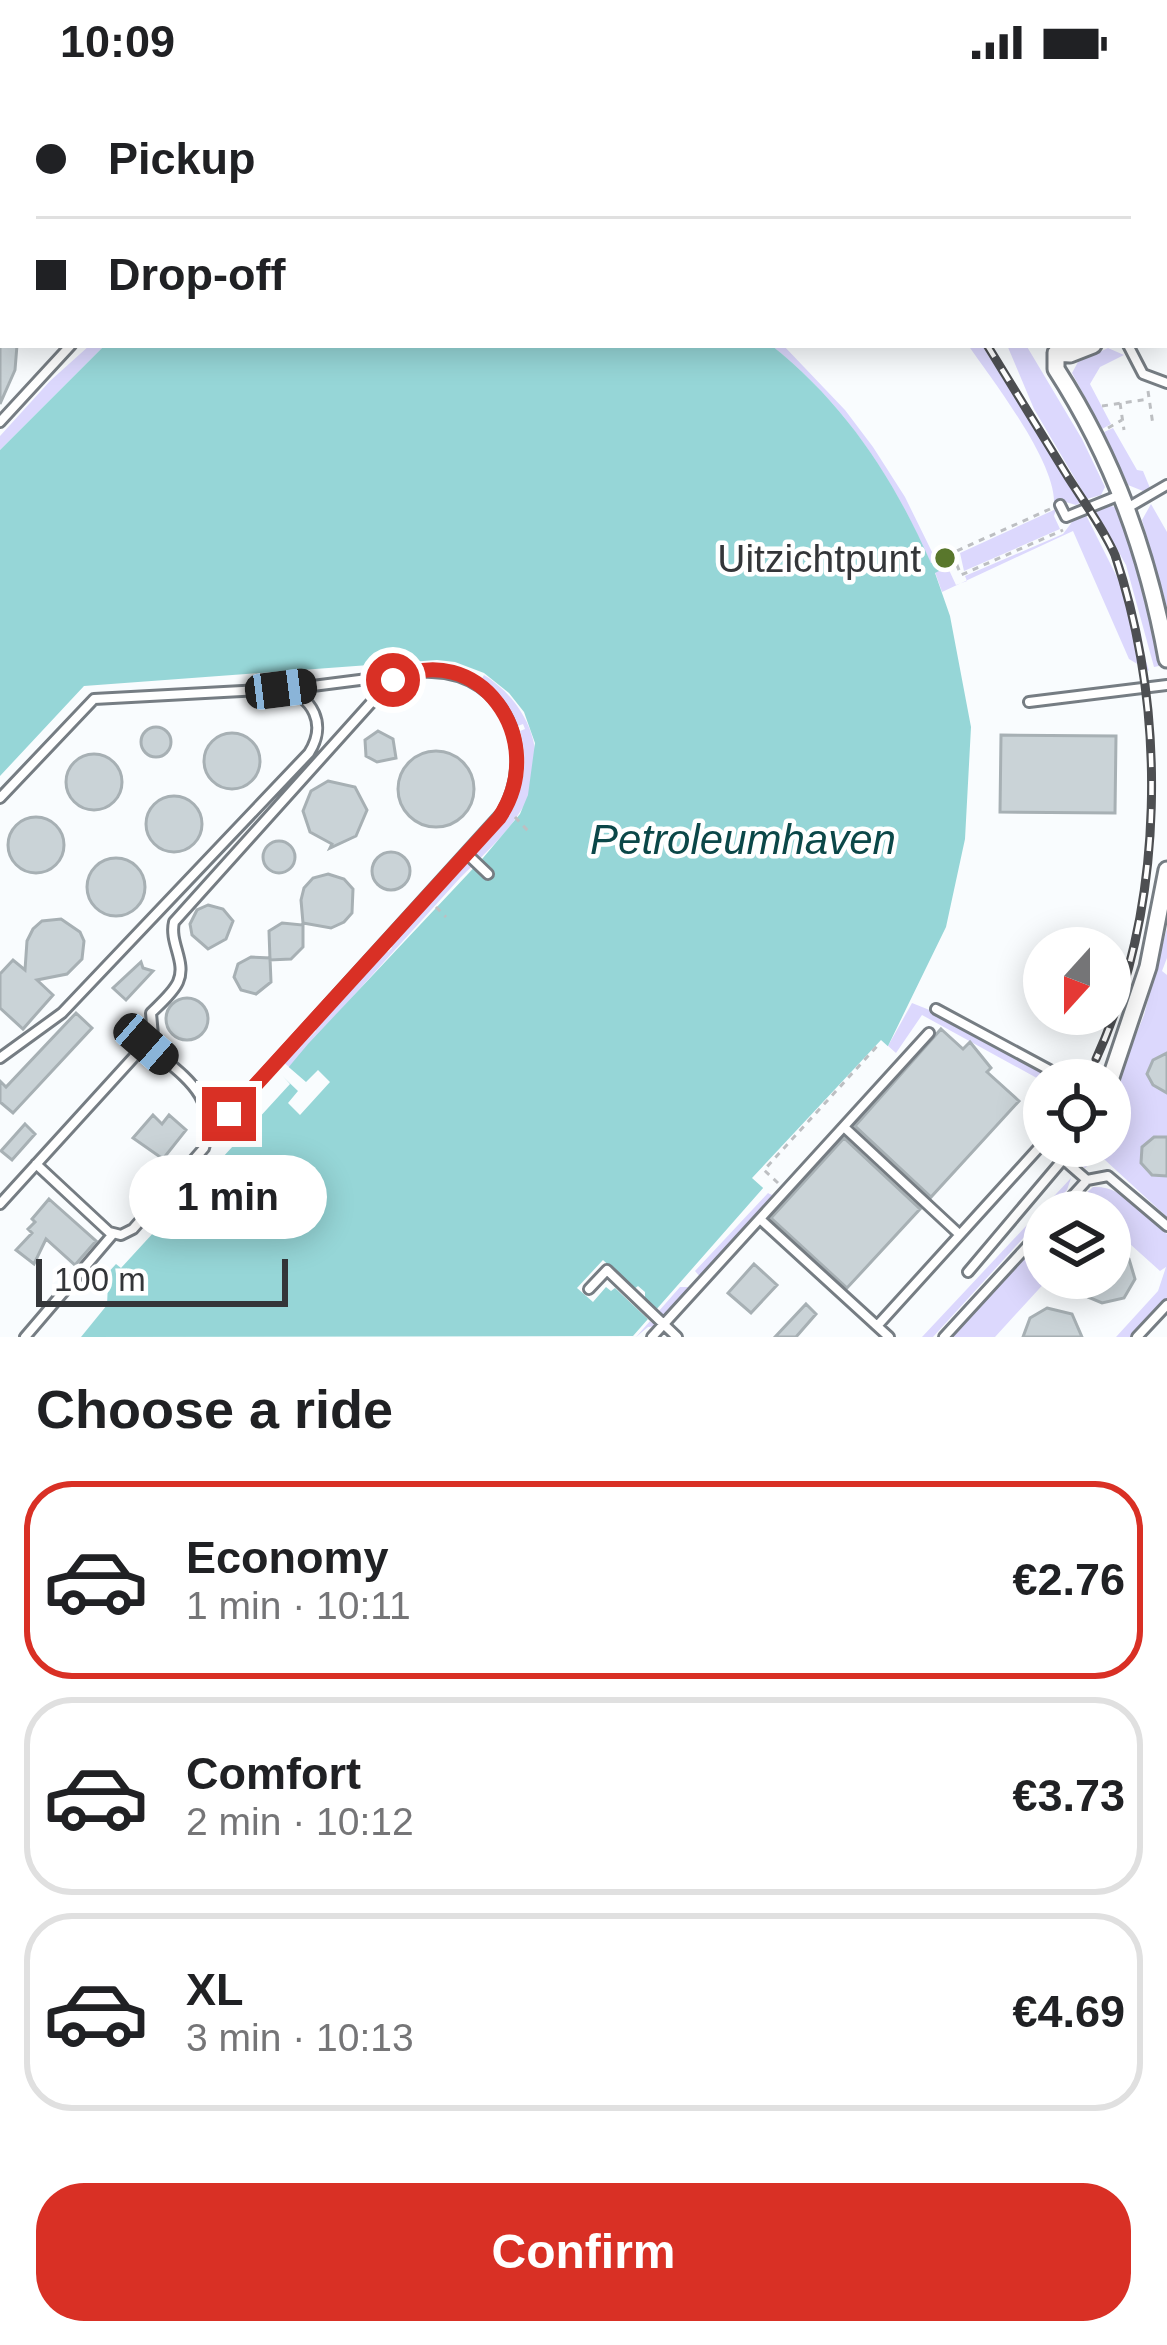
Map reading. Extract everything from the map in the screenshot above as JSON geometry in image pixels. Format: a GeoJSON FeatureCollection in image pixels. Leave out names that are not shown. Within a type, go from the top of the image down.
{"type":"FeatureCollection","features":[{"type":"Feature","properties":{"kind":"street"},"geometry":{"type":"LineString","coordinates":[[1050,349],[1070,354],[1085,348]]}},
{"type":"Feature","properties":{"kind":"street"},"geometry":{"type":"LineString","coordinates":[[1050,349],[1124,501],[1164,623],[1166,653]]}},
{"type":"Feature","properties":{"kind":"street"},"geometry":{"type":"LineString","coordinates":[[1117,1059],[1164,913],[1167,870]]}},
{"type":"Feature","properties":{"kind":"lane"},"geometry":{"type":"LineString","coordinates":[[0,422],[68,348]]}},
{"type":"Feature","properties":{"kind":"lane"},"geometry":{"type":"LineString","coordinates":[[1129,348],[1138,368],[1150,378],[1167,382]]}},
{"type":"Feature","properties":{"kind":"lane"},"geometry":{"type":"LineString","coordinates":[[1060,505],[1066,518],[1162,493],[1167,484]]}},
{"type":"Feature","properties":{"kind":"lane"},"geometry":{"type":"LineString","coordinates":[[0,798],[94,699],[281,689],[444,673],[471,682],[500,705],[514,727],[518,758],[512,795],[499,818],[229,1114],[208,1124]]}},
{"type":"Feature","properties":{"kind":"lane"},"geometry":{"type":"LineString","coordinates":[[0,1204],[146,1044],[154,1028],[152,1013],[180,975],[172,940],[175,922],[387,685],[406,674]]}},
{"type":"Feature","properties":{"kind":"lane"},"geometry":{"type":"LineString","coordinates":[[1029,702],[1167,685]]}},
{"type":"Feature","properties":{"kind":"lane"},"geometry":{"type":"LineString","coordinates":[[0,1058],[62,1013],[309,753],[318,736],[317,717],[307,700],[281,689]]}},
{"type":"Feature","properties":{"kind":"lane"},"geometry":{"type":"LineString","coordinates":[[468,855],[488,874]]}},
{"type":"Feature","properties":{"kind":"lane"},"geometry":{"type":"LineString","coordinates":[[936,1009],[1029,1059]]}},
{"type":"Feature","properties":{"kind":"lane"},"geometry":{"type":"LineString","coordinates":[[652,1337],[928,1033]]}},
{"type":"Feature","properties":{"kind":"lane"},"geometry":{"type":"LineString","coordinates":[[36,1164],[113,1234],[133,1229],[204,1148],[208,1124],[200,1092],[146,1044]]}},
{"type":"Feature","properties":{"kind":"lane"},"geometry":{"type":"LineString","coordinates":[[844,1126],[959,1234]]}},
{"type":"Feature","properties":{"kind":"lane"},"geometry":{"type":"LineString","coordinates":[[877,1326],[1024,1167]]}},
{"type":"Feature","properties":{"kind":"lane"},"geometry":{"type":"LineString","coordinates":[[968,1272],[1056,1167]]}},
{"type":"Feature","properties":{"kind":"lane"},"geometry":{"type":"LineString","coordinates":[[1079,1167],[1087,1180]]}},
{"type":"Feature","properties":{"kind":"lane"},"geometry":{"type":"LineString","coordinates":[[1077,1191],[1100,1175],[1115,1179],[1167,1226]]}},
{"type":"Feature","properties":{"kind":"lane"},"geometry":{"type":"LineString","coordinates":[[760,1220],[889,1337]]}},
{"type":"Feature","properties":{"kind":"lane"},"geometry":{"type":"LineString","coordinates":[[27,1335],[113,1234]]}},
{"type":"Feature","properties":{"kind":"lane"},"geometry":{"type":"LineString","coordinates":[[944,1337],[1023,1251]]}},
{"type":"Feature","properties":{"kind":"lane"},"geometry":{"type":"LineString","coordinates":[[589,1289],[607,1270],[677,1337]]}},
{"type":"Feature","properties":{"kind":"lane"},"geometry":{"type":"LineString","coordinates":[[1137,1337],[1167,1305]]}},
{"type":"Feature","properties":{"kind":"path"},"geometry":{"type":"LineString","coordinates":[[1150,378],[1153,424]]}},
{"type":"Feature","properties":{"kind":"path"},"geometry":{"type":"LineString","coordinates":[[1102,406],[1149,399]]}},
{"type":"Feature","properties":{"kind":"path"},"geometry":{"type":"LineString","coordinates":[[1120,403],[1124,430]]}},
{"type":"Feature","properties":{"kind":"path"},"geometry":{"type":"LineString","coordinates":[[945,558],[1060,505]]}},
{"type":"Feature","properties":{"kind":"path"},"geometry":{"type":"LineString","coordinates":[[952,554],[961,575],[1062,531],[1066,518]]}},
{"type":"Feature","properties":{"kind":"path"},"geometry":{"type":"LineString","coordinates":[[511,813],[530,833]]}},
{"type":"Feature","properties":{"kind":"path"},"geometry":{"type":"LineString","coordinates":[[430,900],[446,917]]}},
{"type":"Feature","properties":{"kind":"path"},"geometry":{"type":"LineString","coordinates":[[787,1190],[764,1170],[879,1044]]}},
{"type":"Feature","properties":{"kind":"shaded area"},"geometry":{"type":"Polygon","coordinates":[[[87,348],[102,348],[0,450],[0,436],[87,348]]]}},
{"type":"Feature","properties":{"kind":"shaded area"},"geometry":{"type":"Polygon","coordinates":[[[775,348],[786,348],[845,410],[905,497],[933,554],[951,551],[943,557],[956,585],[961,583],[942,592],[935,572],[937,562],[931,564],[901,502],[865,445],[775,348]]]}},
{"type":"Feature","properties":{"kind":"shaded area"},"geometry":{"type":"Polygon","coordinates":[[[970,348],[984,348],[1080,503],[1054,505],[1045,467],[970,348]]]}},
{"type":"Feature","properties":{"kind":"shaded area"},"geometry":{"type":"Polygon","coordinates":[[[1008,348],[1028,348],[1082,439],[1105,487],[1101,495],[1087,499],[1034,409],[1008,348]]]}},
{"type":"Feature","properties":{"kind":"shaded area"},"geometry":{"type":"Polygon","coordinates":[[[1108,348],[1124,355],[1100,367],[1090,384],[1111,424],[1102,429],[1072,373],[1078,362],[1108,348]]]}},
{"type":"Feature","properties":{"kind":"shaded area"},"geometry":{"type":"Polygon","coordinates":[[[1113,428],[1150,488],[1143,491],[1128,485],[1104,432],[1113,428]]]}},
{"type":"Feature","properties":{"kind":"shaded area"},"geometry":{"type":"Polygon","coordinates":[[[1151,504],[1167,532],[1167,607],[1142,520],[1151,504]]]}},
{"type":"Feature","properties":{"kind":"shaded area"},"geometry":{"type":"Polygon","coordinates":[[[1108,505],[1118,508],[1144,588],[1159,666],[1154,667],[1126,565],[1095,510],[1108,505]]]}},
{"type":"Feature","properties":{"kind":"shaded area"},"geometry":{"type":"Polygon","coordinates":[[[1056,509],[1060,529],[964,571],[960,553],[1056,509]]]}},
{"type":"Feature","properties":{"kind":"shaded area"},"geometry":{"type":"Polygon","coordinates":[[[1086,515],[1125,593],[1149,671],[1129,659],[1073,531],[967,580],[965,576],[1063,534],[1075,518],[1086,515]]]}},
{"type":"Feature","properties":{"kind":"shaded area"},"geometry":{"type":"Polygon","coordinates":[[[484,675],[515,702],[533,738],[535,776],[529,796],[498,840],[289,1067],[283,1062],[316,1031],[384,949],[392,948],[389,944],[500,823],[519,792],[524,754],[520,731],[525,729],[523,724],[518,726],[508,706],[480,682],[484,675]]]}},
{"type":"Feature","properties":{"kind":"shaded area"},"geometry":{"type":"Polygon","coordinates":[[[1167,928],[1162,971],[1167,975],[1167,1217],[1113,1167],[1131,1167],[1131,1059],[1126,1059],[1144,1015],[1167,928]]]}},
{"type":"Feature","properties":{"kind":"shaded area"},"geometry":{"type":"Polygon","coordinates":[[[912,1003],[1023,1062],[1023,1070],[922,1015],[896,1053],[888,1046],[912,1003]]]}},
{"type":"Feature","properties":{"kind":"shaded area"},"geometry":{"type":"Polygon","coordinates":[[[768,1193],[776,1197],[657,1326],[636,1337],[680,1287],[690,1287],[701,1278],[695,1271],[768,1193]]]}},
{"type":"Feature","properties":{"kind":"shaded area"},"geometry":{"type":"Polygon","coordinates":[[[1131,1202],[1167,1234],[1167,1299],[1132,1337],[1116,1337],[1158,1291],[1166,1267],[1160,1271],[1131,1245],[1131,1202]]]}},
{"type":"Feature","properties":{"kind":"shaded area"},"geometry":{"type":"Polygon","coordinates":[[[1023,1229],[1023,1238],[933,1337],[922,1337],[1023,1229]]]}},
{"type":"Feature","properties":{"kind":"shaded area"},"geometry":{"type":"Polygon","coordinates":[[[1023,1259],[1023,1299],[1030,1299],[995,1337],[952,1337],[1023,1259]]]}},
{"type":"Feature","properties":{"kind":"water","name":"Petroleumhaven"},"geometry":{"type":"Polygon","coordinates":[[[102,348],[775,348],[822,392],[864,444],[931,563],[937,562],[941,570],[935,573],[950,616],[971,727],[965,839],[946,927],[888,1046],[633,1336],[81,1337],[107,1305],[104,1277],[116,1264],[121,1268],[290,1084],[282,1075],[308,1044],[520,814],[528,795],[535,743],[524,712],[509,693],[484,673],[437,660],[84,686],[0,776],[0,450],[102,348]]]}},
{"type":"Feature","properties":{"kind":"pier"},"geometry":{"type":"Polygon","coordinates":[[[881,1040],[892,1050],[770,1194],[752,1178],[881,1040]]]}},
{"type":"Feature","properties":{"kind":"pier"},"geometry":{"type":"Polygon","coordinates":[[[284,1063],[306,1082],[318,1070],[330,1082],[300,1115],[288,1103],[298,1091],[277,1071],[284,1063]]]}},
{"type":"Feature","properties":{"kind":"pier"},"geometry":{"type":"Polygon","coordinates":[[[603,1260],[634,1289],[638,1286],[645,1292],[645,1299],[661,1313],[652,1323],[615,1288],[606,1287],[593,1302],[577,1288],[603,1260]]]}},
{"type":"Feature","properties":{"kind":"building"},"geometry":{"type":"Polygon","coordinates":[[[0,348],[17,348],[15,370],[0,404],[0,348]]]}},
{"type":"Feature","properties":{"kind":"building"},"geometry":{"type":"Polygon","coordinates":[[[156,727],[167,731],[171,742],[167,753],[156,757],[145,753],[141,742],[145,731],[156,727]]]}},
{"type":"Feature","properties":{"kind":"building"},"geometry":{"type":"Polygon","coordinates":[[[378,731],[393,739],[396,758],[377,762],[366,756],[365,740],[378,731]]]}},
{"type":"Feature","properties":{"kind":"building"},"geometry":{"type":"Polygon","coordinates":[[[232,733],[252,741],[260,761],[252,781],[232,789],[212,781],[204,761],[212,741],[232,733]]]}},
{"type":"Feature","properties":{"kind":"building"},"geometry":{"type":"Polygon","coordinates":[[[1001,735],[1116,736],[1115,813],[1000,812],[1001,735]]]}},
{"type":"Feature","properties":{"kind":"building"},"geometry":{"type":"Polygon","coordinates":[[[436,751],[463,762],[474,789],[463,816],[436,827],[409,816],[398,789],[409,762],[436,751]]]}},
{"type":"Feature","properties":{"kind":"building"},"geometry":{"type":"Polygon","coordinates":[[[94,754],[114,762],[122,782],[114,802],[94,810],[74,802],[66,782],[74,762],[94,754]]]}},
{"type":"Feature","properties":{"kind":"building"},"geometry":{"type":"Polygon","coordinates":[[[328,781],[355,787],[367,810],[356,836],[330,848],[332,844],[310,832],[303,811],[311,791],[328,781]]]}},
{"type":"Feature","properties":{"kind":"building"},"geometry":{"type":"Polygon","coordinates":[[[174,796],[194,804],[202,824],[194,844],[174,852],[154,844],[146,824],[154,804],[174,796]]]}},
{"type":"Feature","properties":{"kind":"building"},"geometry":{"type":"Polygon","coordinates":[[[36,817],[56,825],[64,845],[56,865],[36,873],[16,865],[8,845],[16,825],[36,817]]]}},
{"type":"Feature","properties":{"kind":"building"},"geometry":{"type":"Polygon","coordinates":[[[279,841],[290,846],[295,857],[290,868],[279,873],[268,868],[263,857],[268,846],[279,841]]]}},
{"type":"Feature","properties":{"kind":"building"},"geometry":{"type":"Polygon","coordinates":[[[391,852],[405,857],[410,871],[405,885],[391,890],[377,885],[372,871],[377,857],[391,852]]]}},
{"type":"Feature","properties":{"kind":"building"},"geometry":{"type":"Polygon","coordinates":[[[116,858],[136,867],[145,887],[136,907],[116,916],[96,907],[87,887],[96,867],[116,858]]]}},
{"type":"Feature","properties":{"kind":"building"},"geometry":{"type":"Polygon","coordinates":[[[328,874],[344,879],[353,889],[352,913],[331,928],[303,923],[304,888],[313,878],[328,874]]]}},
{"type":"Feature","properties":{"kind":"building"},"geometry":{"type":"Polygon","coordinates":[[[208,905],[223,909],[233,921],[226,939],[208,949],[192,935],[190,924],[197,910],[208,905]]]}},
{"type":"Feature","properties":{"kind":"building"},"geometry":{"type":"Polygon","coordinates":[[[61,919],[80,932],[82,959],[67,974],[37,980],[53,995],[23,1029],[0,1008],[0,974],[13,960],[25,970],[33,929],[42,921],[61,919]]]}},
{"type":"Feature","properties":{"kind":"building"},"geometry":{"type":"Polygon","coordinates":[[[282,923],[303,925],[303,947],[291,959],[270,960],[269,931],[282,923]]]}},
{"type":"Feature","properties":{"kind":"building"},"geometry":{"type":"Polygon","coordinates":[[[251,957],[270,958],[271,982],[256,994],[241,990],[234,977],[238,964],[251,957]]]}},
{"type":"Feature","properties":{"kind":"building"},"geometry":{"type":"Polygon","coordinates":[[[141,962],[153,971],[126,1000],[113,988],[141,962]]]}},
{"type":"Feature","properties":{"kind":"building"},"geometry":{"type":"Polygon","coordinates":[[[187,998],[202,1004],[208,1019],[202,1034],[187,1040],[172,1034],[166,1019],[172,1004],[187,998]]]}},
{"type":"Feature","properties":{"kind":"building"},"geometry":{"type":"Polygon","coordinates":[[[76,1013],[92,1028],[13,1113],[0,1102],[0,1081],[6,1087],[76,1013]]]}},
{"type":"Feature","properties":{"kind":"building"},"geometry":{"type":"Polygon","coordinates":[[[941,1029],[963,1049],[970,1042],[991,1068],[987,1072],[1019,1101],[931,1197],[855,1126],[941,1029]]]}},
{"type":"Feature","properties":{"kind":"building"},"geometry":{"type":"Polygon","coordinates":[[[1167,1053],[1167,1093],[1153,1085],[1147,1074],[1153,1060],[1167,1053]]]}},
{"type":"Feature","properties":{"kind":"building"},"geometry":{"type":"Polygon","coordinates":[[[153,1115],[162,1124],[169,1115],[186,1130],[163,1159],[133,1138],[153,1115]]]}},
{"type":"Feature","properties":{"kind":"building"},"geometry":{"type":"Polygon","coordinates":[[[25,1124],[35,1134],[12,1160],[1,1151],[25,1124]]]}},
{"type":"Feature","properties":{"kind":"building"},"geometry":{"type":"Polygon","coordinates":[[[1154,1137],[1167,1137],[1167,1176],[1152,1175],[1141,1163],[1142,1147],[1154,1137]]]}},
{"type":"Feature","properties":{"kind":"building"},"geometry":{"type":"Polygon","coordinates":[[[844,1138],[920,1209],[847,1288],[771,1218],[844,1138]]]}},
{"type":"Feature","properties":{"kind":"building"},"geometry":{"type":"Polygon","coordinates":[[[49,1199],[96,1241],[75,1265],[46,1239],[34,1264],[16,1250],[32,1233],[28,1229],[35,1222],[32,1219],[49,1199]]]}},
{"type":"Feature","properties":{"kind":"building"},"geometry":{"type":"Polygon","coordinates":[[[754,1264],[777,1285],[751,1313],[728,1293],[754,1264]]]}},
{"type":"Feature","properties":{"kind":"building"},"geometry":{"type":"Polygon","coordinates":[[[806,1304],[816,1314],[796,1337],[775,1337],[806,1304]]]}},
{"type":"Feature","properties":{"kind":"building"},"geometry":{"type":"Polygon","coordinates":[[[1047,1308],[1072,1314],[1082,1337],[1023,1337],[1030,1318],[1047,1308]]]}},
{"type":"Feature","properties":{"kind":"railway"},"geometry":{"type":"LineString","coordinates":[[989,348],[1115,555],[1144,678],[1151,808],[1146,873],[1136,937],[1096,1059]]}},
{"type":"Feature","properties":{"kind":"place","name":"Uitzichtpunt"},"geometry":{"type":"Point","coordinates":[945,558]}},
{"type":"Feature","properties":{"kind":"route"},"geometry":{"type":"LineString","coordinates":[[229,1114],[499,818],[512,795],[518,747],[514,727],[500,705],[459,676],[428,672],[393,680]]}}]}
